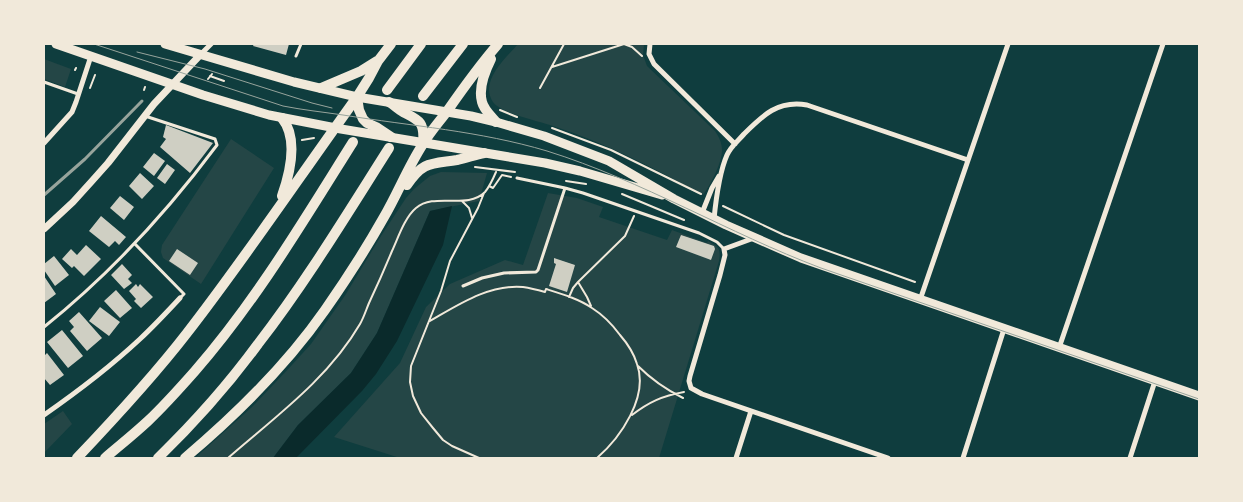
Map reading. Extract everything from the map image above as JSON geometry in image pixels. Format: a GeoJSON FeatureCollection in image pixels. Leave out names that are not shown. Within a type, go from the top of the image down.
{"type":"FeatureCollection","features":[{"type":"Feature","properties":{"kind":"highway"},"geometry":{"type":"LineString","coordinates":[[77,458],[136,394],[186,335],[278,207],[359,100],[378,60],[391,44]]}},
{"type":"Feature","properties":{"kind":"highway"},"geometry":{"type":"LineString","coordinates":[[387,90],[421,44]]}},
{"type":"Feature","properties":{"kind":"highway"},"geometry":{"type":"LineString","coordinates":[[423,96],[462,44]]}},
{"type":"Feature","properties":{"kind":"highway"},"geometry":{"type":"LineString","coordinates":[[496,122],[482,102],[482,81],[485,70],[498,44]]}},
{"type":"Feature","properties":{"kind":"highway"},"geometry":{"type":"LineString","coordinates":[[385,216],[420,142],[442,111],[498,44]]}},
{"type":"Feature","properties":{"kind":"highway"},"geometry":{"type":"LineString","coordinates":[[320,88],[361,71],[378,60]]}},
{"type":"Feature","properties":{"kind":"highway"},"geometry":{"type":"LineString","coordinates":[[359,100],[360,113],[364,120],[391,137]]}},
{"type":"Feature","properties":{"kind":"highway"},"geometry":{"type":"LineString","coordinates":[[389,102],[421,123],[423,131],[420,142]]}},
{"type":"Feature","properties":{"kind":"highway"},"geometry":{"type":"LineString","coordinates":[[278,207],[289,175],[292,156],[289,132],[282,118]]}},
{"type":"Feature","properties":{"kind":"highway"},"geometry":{"type":"LineString","coordinates":[[105,458],[148,421],[190,377],[238,317],[279,258],[353,142]]}},
{"type":"Feature","properties":{"kind":"highway"},"geometry":{"type":"LineString","coordinates":[[158,458],[221,391],[259,344],[307,275],[389,148]]}},
{"type":"Feature","properties":{"kind":"highway"},"geometry":{"type":"LineString","coordinates":[[185,458],[244,406],[302,340],[340,287],[410,179],[423,167],[436,162],[458,160],[484,152]]}},
{"type":"Feature","properties":{"kind":"main road"},"geometry":{"type":"LineString","coordinates":[[56,44],[236,106],[282,118],[564,167],[674,199]]}},
{"type":"Feature","properties":{"kind":"main road"},"geometry":{"type":"LineString","coordinates":[[165,44],[359,100],[389,102],[496,122],[561,142],[609,161],[674,199],[714,219],[822,266],[1155,381],[1199,394]]}},
{"type":"Feature","properties":{"kind":"street"},"geometry":{"type":"LineString","coordinates":[[44,229],[92,182],[154,104],[211,44]]}},
{"type":"Feature","properties":{"kind":"street"},"geometry":{"type":"LineString","coordinates":[[650,44],[649,54],[654,64],[735,144]]}},
{"type":"Feature","properties":{"kind":"street"},"geometry":{"type":"LineString","coordinates":[[920,300],[1008,44]]}},
{"type":"Feature","properties":{"kind":"street"},"geometry":{"type":"LineString","coordinates":[[1059,348],[1163,44]]}},
{"type":"Feature","properties":{"kind":"street"},"geometry":{"type":"LineString","coordinates":[[44,143],[68,117],[75,106],[91,56]]}},
{"type":"Feature","properties":{"kind":"street"},"geometry":{"type":"LineString","coordinates":[[714,219],[721,174],[728,153],[756,122],[772,110],[786,104],[800,104],[815,108],[968,160]]}},
{"type":"Feature","properties":{"kind":"street"},"geometry":{"type":"LineString","coordinates":[[702,213],[721,174]]}},
{"type":"Feature","properties":{"kind":"street"},"geometry":{"type":"LineString","coordinates":[[754,238],[724,249],[724,260],[690,376],[689,385],[692,390],[888,458]]}},
{"type":"Feature","properties":{"kind":"street"},"geometry":{"type":"LineString","coordinates":[[44,416],[92,380],[140,339],[180,298]]}},
{"type":"Feature","properties":{"kind":"street"},"geometry":{"type":"LineString","coordinates":[[963,458],[1004,329]]}},
{"type":"Feature","properties":{"kind":"street"},"geometry":{"type":"LineString","coordinates":[[1130,458],[1155,381]]}},
{"type":"Feature","properties":{"kind":"street"},"geometry":{"type":"LineString","coordinates":[[736,458],[751,411]]}},
{"type":"Feature","properties":{"kind":"lane"},"geometry":{"type":"LineString","coordinates":[[296,56],[301,44]]}},
{"type":"Feature","properties":{"kind":"lane"},"geometry":{"type":"LineString","coordinates":[[44,82],[79,94]]}},
{"type":"Feature","properties":{"kind":"lane"},"geometry":{"type":"LineString","coordinates":[[44,327],[82,295],[135,244],[191,180],[217,145],[215,139],[145,116]]}},
{"type":"Feature","properties":{"kind":"lane"},"geometry":{"type":"LineString","coordinates":[[517,178],[565,188],[699,233],[717,242],[724,249]]}},
{"type":"Feature","properties":{"kind":"lane"},"geometry":{"type":"LineString","coordinates":[[463,286],[495,274],[536,272],[565,188]]}},
{"type":"Feature","properties":{"kind":"lane"},"geometry":{"type":"LineString","coordinates":[[135,244],[184,294],[180,298]]}},
{"type":"Feature","properties":{"kind":"path"},"geometry":{"type":"LineString","coordinates":[[540,88],[564,44]]}},
{"type":"Feature","properties":{"kind":"path"},"geometry":{"type":"LineString","coordinates":[[552,67],[624,44],[632,47],[644,57]]}},
{"type":"Feature","properties":{"kind":"path"},"geometry":{"type":"LineString","coordinates":[[210,76],[224,81]]}},
{"type":"Feature","properties":{"kind":"path"},"geometry":{"type":"LineString","coordinates":[[482,102],[490,101],[502,112],[521,119]]}},
{"type":"Feature","properties":{"kind":"path"},"geometry":{"type":"LineString","coordinates":[[546,126],[611,150],[708,198]]}},
{"type":"Feature","properties":{"kind":"path"},"geometry":{"type":"LineString","coordinates":[[479,458],[443,440],[421,412],[413,396],[410,382],[411,366],[430,321],[450,261],[496,172]]}},
{"type":"Feature","properties":{"kind":"path"},"geometry":{"type":"LineString","coordinates":[[489,186],[493,188],[502,175],[517,178]]}},
{"type":"Feature","properties":{"kind":"path"},"geometry":{"type":"LineString","coordinates":[[228,458],[330,367],[361,322],[399,235],[415,209],[428,203],[472,199],[484,193]]}},
{"type":"Feature","properties":{"kind":"path"},"geometry":{"type":"LineString","coordinates":[[462,201],[469,208],[472,218]]}},
{"type":"Feature","properties":{"kind":"path"},"geometry":{"type":"LineString","coordinates":[[716,202],[784,235],[915,282]]}},
{"type":"Feature","properties":{"kind":"path"},"geometry":{"type":"LineString","coordinates":[[569,297],[578,282],[625,236],[631,224]]}},
{"type":"Feature","properties":{"kind":"path"},"geometry":{"type":"LineString","coordinates":[[578,282],[591,307]]}},
{"type":"Feature","properties":{"kind":"path"},"geometry":{"type":"LineString","coordinates":[[430,321],[486,292],[502,288],[524,287],[545,292],[546,289],[591,307],[600,314],[624,340],[638,366],[674,394],[683,398]]}},
{"type":"Feature","properties":{"kind":"path"},"geometry":{"type":"LineString","coordinates":[[632,415],[639,387],[638,366]]}},
{"type":"Feature","properties":{"kind":"path"},"geometry":{"type":"LineString","coordinates":[[597,458],[613,443],[632,415],[644,406],[656,400],[685,392]]}},
{"type":"Feature","properties":{"kind":"shaded area"},"geometry":{"type":"Polygon","coordinates":[[[518,44],[644,44],[643,55],[647,66],[715,131],[720,140],[722,155],[713,179],[703,195],[647,165],[609,148],[570,132],[503,110],[497,106],[493,102],[489,86],[496,70],[518,44]]]}},
{"type":"Feature","properties":{"kind":"shaded area"},"geometry":{"type":"Polygon","coordinates":[[[44,59],[71,69],[65,87],[44,79],[44,59]]]}},
{"type":"Feature","properties":{"kind":"shaded area"},"geometry":{"type":"Polygon","coordinates":[[[231,139],[274,168],[201,284],[163,258],[161,252],[162,245],[231,139]]]}},
{"type":"Feature","properties":{"kind":"shaded area"},"geometry":{"type":"Polygon","coordinates":[[[441,172],[487,173],[479,201],[430,211],[377,333],[351,373],[298,425],[273,458],[195,458],[252,407],[311,344],[346,294],[406,198],[430,176],[441,172]]]}},
{"type":"Feature","properties":{"kind":"shaded area"},"geometry":{"type":"Polygon","coordinates":[[[548,193],[577,198],[603,207],[599,217],[667,240],[672,230],[707,243],[708,241],[718,249],[720,254],[719,261],[659,458],[400,458],[334,437],[400,363],[426,307],[450,284],[505,260],[523,265],[548,193]]]}},
{"type":"Feature","properties":{"kind":"shaded area"},"geometry":{"type":"Polygon","coordinates":[[[452,206],[443,245],[397,341],[376,374],[362,391],[296,458],[273,458],[298,425],[351,373],[377,333],[430,211],[452,206]]]}},
{"type":"Feature","properties":{"kind":"shaded area"},"geometry":{"type":"Polygon","coordinates":[[[63,411],[72,424],[44,453],[44,424],[63,411]]]}},
{"type":"Feature","properties":{"kind":"building"},"geometry":{"type":"Polygon","coordinates":[[[254,44],[289,44],[286,55],[253,46],[254,44]]]}},
{"type":"Feature","properties":{"kind":"building"},"geometry":{"type":"Polygon","coordinates":[[[166,125],[213,143],[190,173],[160,147],[166,139],[163,137],[166,125]]]}},
{"type":"Feature","properties":{"kind":"building"},"geometry":{"type":"Polygon","coordinates":[[[154,153],[165,161],[154,176],[143,167],[154,153]]]}},
{"type":"Feature","properties":{"kind":"building"},"geometry":{"type":"Polygon","coordinates":[[[167,164],[175,170],[165,184],[157,178],[167,164]]]}},
{"type":"Feature","properties":{"kind":"building"},"geometry":{"type":"Polygon","coordinates":[[[140,173],[154,186],[142,199],[129,186],[140,173]]]}},
{"type":"Feature","properties":{"kind":"building"},"geometry":{"type":"Polygon","coordinates":[[[120,196],[134,207],[124,220],[110,208],[120,196]]]}},
{"type":"Feature","properties":{"kind":"building"},"geometry":{"type":"Polygon","coordinates":[[[101,216],[126,237],[119,245],[115,241],[109,247],[89,231],[101,216]]]}},
{"type":"Feature","properties":{"kind":"building"},"geometry":{"type":"Polygon","coordinates":[[[681,235],[714,246],[715,249],[711,260],[676,247],[681,235]]]}},
{"type":"Feature","properties":{"kind":"building"},"geometry":{"type":"Polygon","coordinates":[[[86,245],[101,259],[84,276],[74,266],[72,268],[62,259],[71,249],[77,255],[86,245]]]}},
{"type":"Feature","properties":{"kind":"building"},"geometry":{"type":"Polygon","coordinates":[[[177,249],[198,263],[190,275],[169,261],[177,249]]]}},
{"type":"Feature","properties":{"kind":"building"},"geometry":{"type":"Polygon","coordinates":[[[54,256],[69,275],[55,286],[44,270],[44,264],[54,256]]]}},
{"type":"Feature","properties":{"kind":"building"},"geometry":{"type":"Polygon","coordinates":[[[554,258],[575,265],[567,292],[549,286],[556,264],[554,263],[554,258]]]}},
{"type":"Feature","properties":{"kind":"building"},"geometry":{"type":"Polygon","coordinates":[[[122,264],[132,275],[128,279],[132,283],[124,289],[111,275],[122,264]]]}},
{"type":"Feature","properties":{"kind":"building"},"geometry":{"type":"Polygon","coordinates":[[[44,276],[56,294],[44,303],[44,276]]]}},
{"type":"Feature","properties":{"kind":"building"},"geometry":{"type":"Polygon","coordinates":[[[136,284],[138,287],[140,284],[153,297],[141,308],[134,301],[136,299],[129,291],[136,284]]]}},
{"type":"Feature","properties":{"kind":"building"},"geometry":{"type":"Polygon","coordinates":[[[116,290],[132,308],[120,318],[104,301],[116,290]]]}},
{"type":"Feature","properties":{"kind":"building"},"geometry":{"type":"Polygon","coordinates":[[[100,307],[120,322],[109,336],[89,321],[100,307]]]}},
{"type":"Feature","properties":{"kind":"building"},"geometry":{"type":"Polygon","coordinates":[[[79,312],[102,338],[87,351],[70,331],[74,327],[69,321],[79,312]]]}},
{"type":"Feature","properties":{"kind":"building"},"geometry":{"type":"Polygon","coordinates":[[[62,330],[83,356],[68,368],[47,342],[62,330]]]}},
{"type":"Feature","properties":{"kind":"building"},"geometry":{"type":"Polygon","coordinates":[[[47,353],[64,375],[50,385],[44,378],[44,356],[47,353]]]}},
{"type":"Feature","properties":{"kind":"tram line"},"geometry":{"type":"LineString","coordinates":[[94,44],[283,106],[496,138],[547,151],[617,177],[752,239],[821,268],[1199,399]]}},
{"type":"Feature","properties":{"kind":"tram line"},"geometry":{"type":"LineString","coordinates":[[137,52],[205,69],[332,108]]}},
{"type":"Feature","properties":{"kind":"railway"},"geometry":{"type":"LineString","coordinates":[[44,195],[85,159],[142,101]]}}]}
